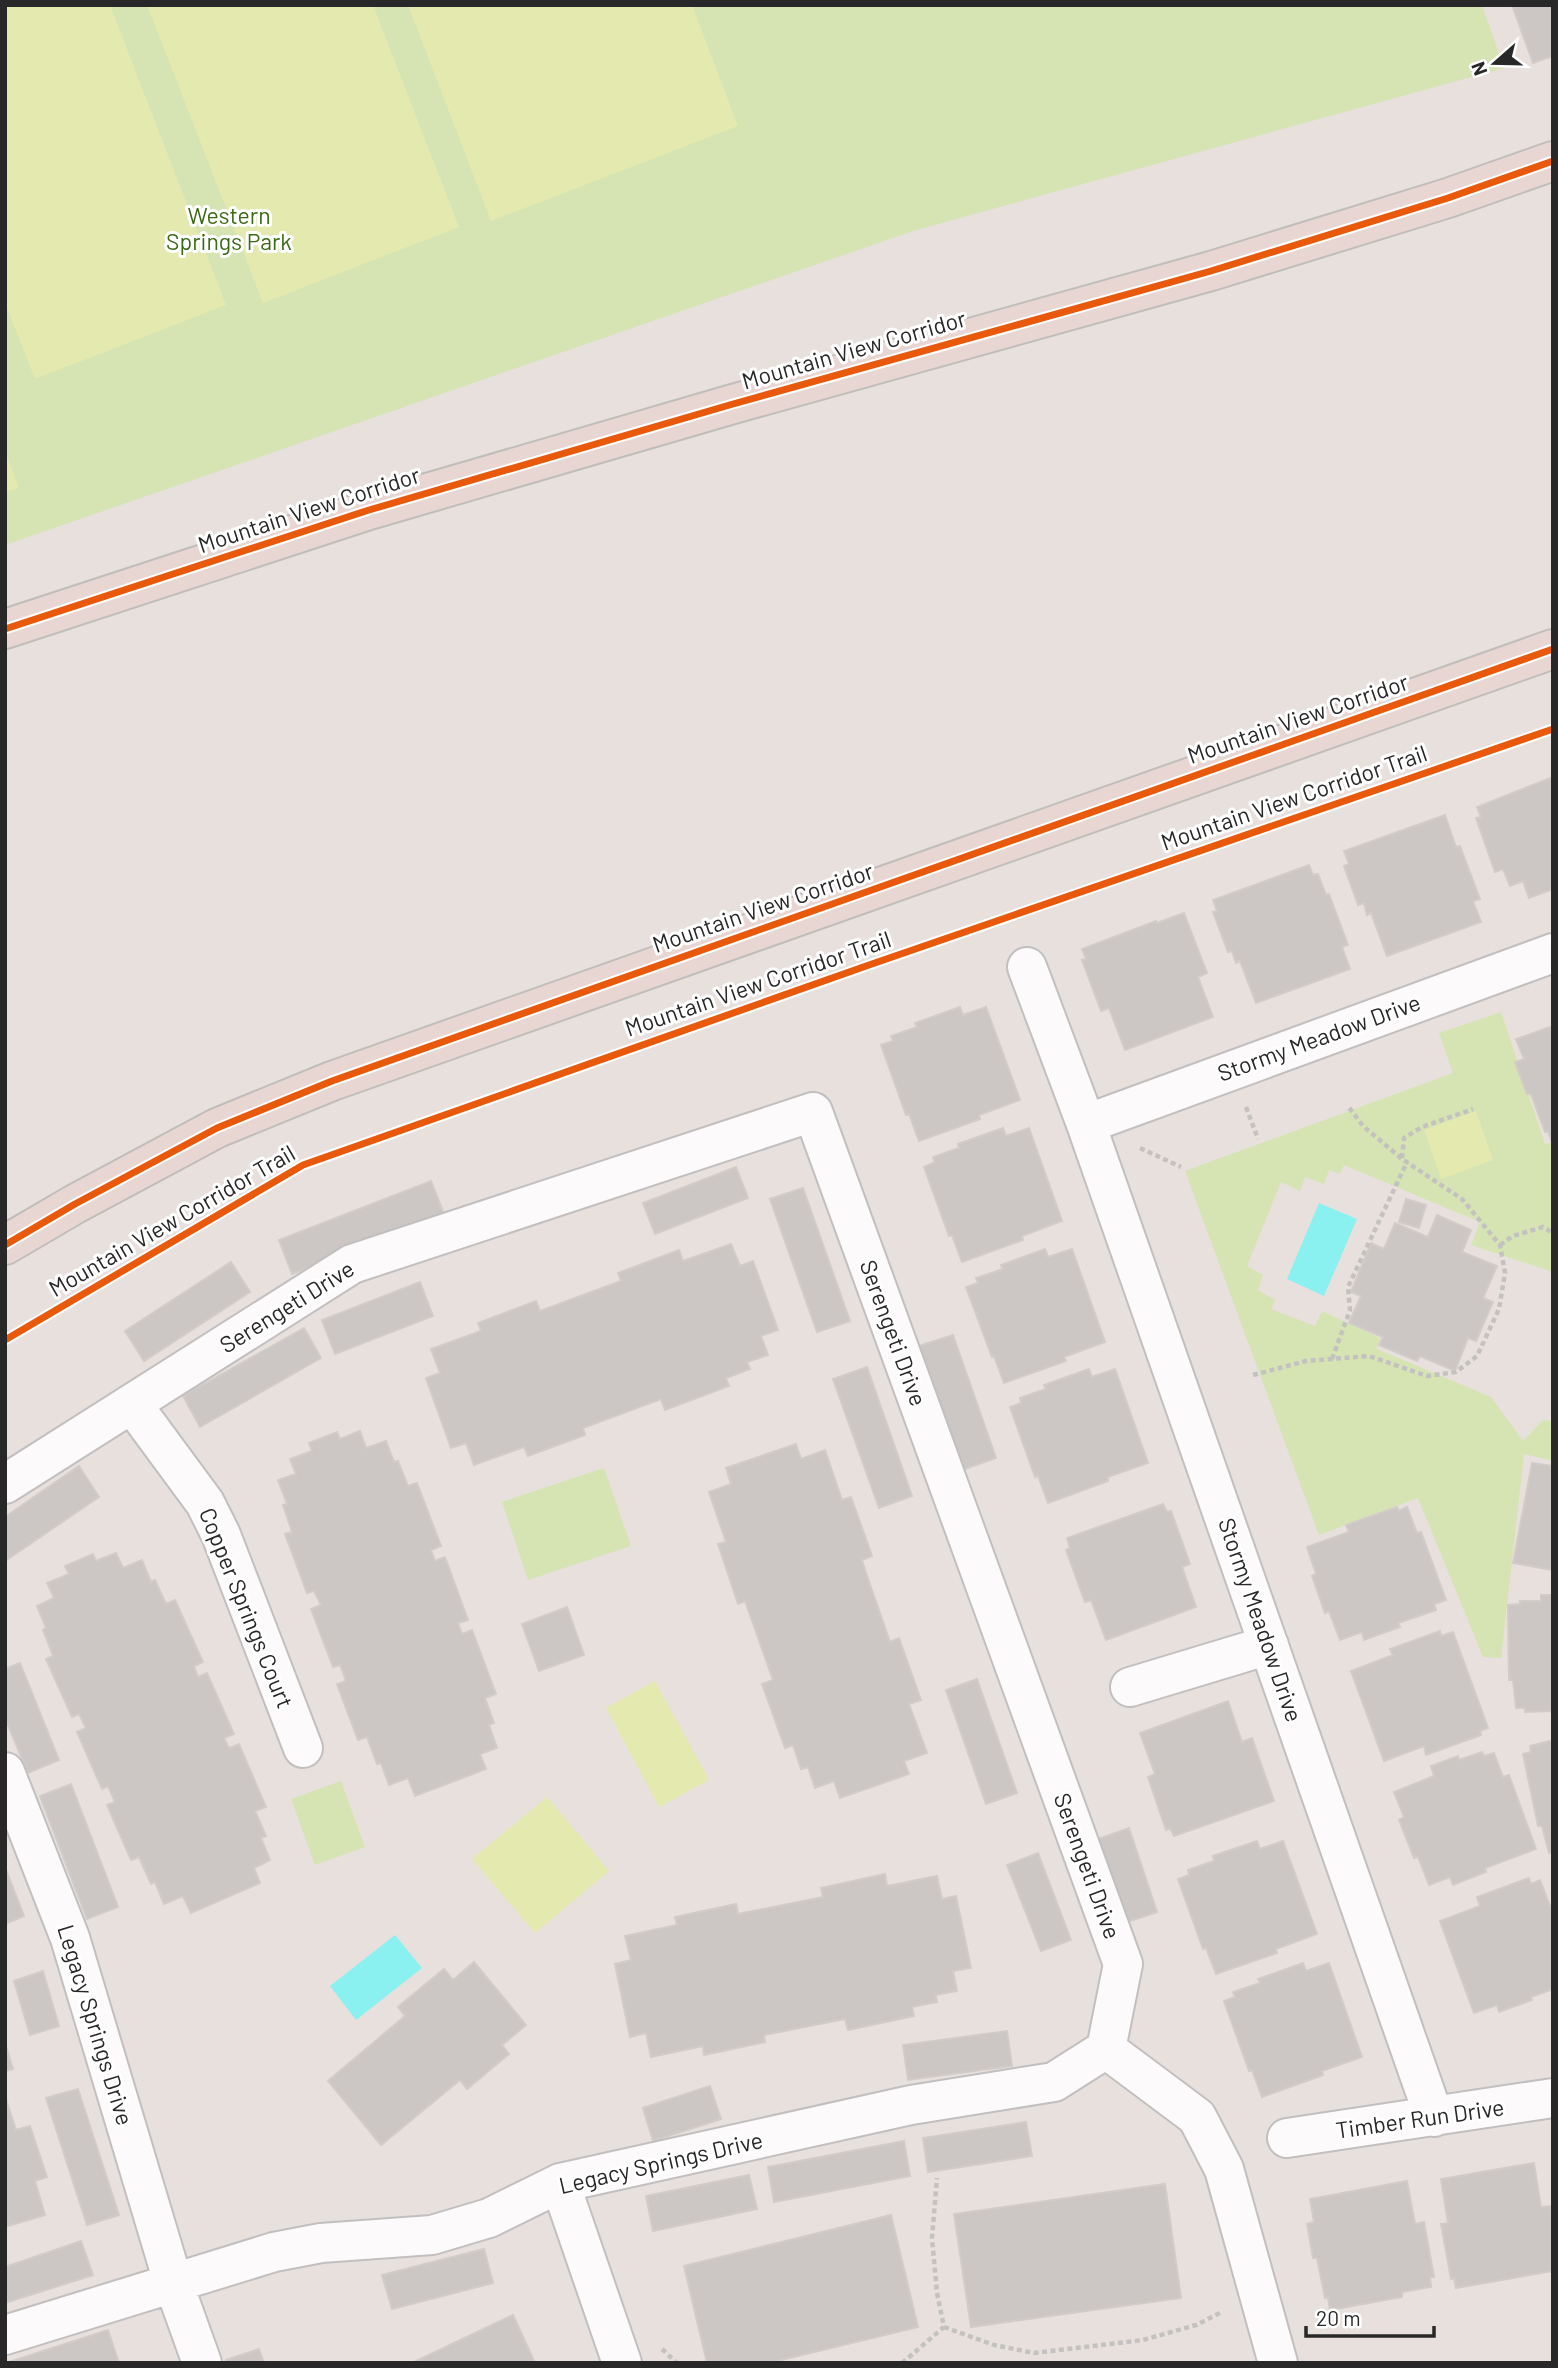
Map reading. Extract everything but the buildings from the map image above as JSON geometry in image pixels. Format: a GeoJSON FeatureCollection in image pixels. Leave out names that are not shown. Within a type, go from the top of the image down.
{"type":"FeatureCollection","features":[{"type":"Feature","properties":{"kind":"highway","name":"Mountain View Corridor"},"geometry":{"type":"LineString","coordinates":[[5,629],[369,510],[746,400],[1210,271],[1448,198],[1553,161]]}},
{"type":"Feature","properties":{"kind":"highway","name":"Mountain View Corridor"},"geometry":{"type":"LineString","coordinates":[[5,1245],[217,1128],[332,1081],[1553,649]]}},
{"type":"Feature","properties":{"kind":"street","name":"Stormy Meadow Drive"},"geometry":{"type":"LineString","coordinates":[[1086,1124],[1553,953]]}},
{"type":"Feature","properties":{"kind":"street","name":"Stormy Meadow Drive"},"geometry":{"type":"LineString","coordinates":[[1027,967],[1086,1124],[1434,2117]]}},
{"type":"Feature","properties":{"kind":"street","name":"Serengeti Drive"},"geometry":{"type":"LineString","coordinates":[[5,1484],[352,1264],[813,1112],[1123,1964],[1106,2049]]}},
{"type":"Feature","properties":{"kind":"street","name":"Copper Springs Court"},"geometry":{"type":"LineString","coordinates":[[132,1404],[205,1503],[221,1535],[303,1748]]}},
{"type":"Feature","properties":{"kind":"street"},"geometry":{"type":"LineString","coordinates":[[1130,1687],[1269,1645]]}},
{"type":"Feature","properties":{"kind":"street","name":"Legacy Springs Drive"},"geometry":{"type":"LineString","coordinates":[[5,1772],[69,1938],[173,2282],[202,2363]]}},
{"type":"Feature","properties":{"kind":"street"},"geometry":{"type":"LineString","coordinates":[[1106,2049],[1197,2118],[1224,2169],[1278,2363]]}},
{"type":"Feature","properties":{"kind":"street","name":"Legacy Springs Drive"},"geometry":{"type":"LineString","coordinates":[[5,2334],[274,2252],[321,2243],[432,2235],[489,2218],[560,2183],[911,2105],[1054,2082],[1106,2049]]}},
{"type":"Feature","properties":{"kind":"street","name":"Timber Run Drive"},"geometry":{"type":"LineString","coordinates":[[1287,2138],[1553,2098]]}},
{"type":"Feature","properties":{"kind":"street"},"geometry":{"type":"LineString","coordinates":[[560,2183],[622,2363]]}},
{"type":"Feature","properties":{"kind":"path"},"geometry":{"type":"LineString","coordinates":[[1253,1375],[1306,1361],[1369,1356],[1427,1376],[1456,1372],[1477,1356],[1499,1309],[1505,1273],[1500,1245],[1462,1199],[1404,1161],[1363,1126],[1348,1106]]}},
{"type":"Feature","properties":{"kind":"path"},"geometry":{"type":"LineString","coordinates":[[1332,1359],[1350,1310],[1348,1287],[1404,1161],[1404,1138],[1422,1127],[1473,1109]]}},
{"type":"Feature","properties":{"kind":"path"},"geometry":{"type":"LineString","coordinates":[[1137,1146],[1181,1167]]}},
{"type":"Feature","properties":{"kind":"path"},"geometry":{"type":"LineString","coordinates":[[1500,1245],[1513,1236],[1544,1227],[1553,1233]]}},
{"type":"Feature","properties":{"kind":"path"},"geometry":{"type":"LineString","coordinates":[[937,2178],[932,2238],[937,2293],[944,2327]]}},
{"type":"Feature","properties":{"kind":"path"},"geometry":{"type":"LineString","coordinates":[[944,2327],[994,2346],[1034,2353],[1143,2340],[1196,2325],[1229,2309]]}},
{"type":"Feature","properties":{"kind":"path"},"geometry":{"type":"LineString","coordinates":[[902,2363],[944,2327]]}},
{"type":"Feature","properties":{"kind":"green space","name":"Western Springs Park"},"geometry":{"type":"Polygon","coordinates":[[[5,5],[1482,5],[1504,68],[913,231],[5,545],[5,5]]]}},
{"type":"Feature","properties":{"kind":"green space"},"geometry":{"type":"Polygon","coordinates":[[[5,5],[110,5],[226,305],[35,379],[5,303],[5,5]]]}},
{"type":"Feature","properties":{"kind":"green space"},"geometry":{"type":"Polygon","coordinates":[[[147,5],[373,5],[459,227],[263,303],[147,5]]]}},
{"type":"Feature","properties":{"kind":"green space"},"geometry":{"type":"Polygon","coordinates":[[[408,5],[692,5],[738,126],[491,221],[408,5]]]}},
{"type":"Feature","properties":{"kind":"green space"},"geometry":{"type":"Polygon","coordinates":[[[5,451],[19,488],[5,492],[5,451]]]}},
{"type":"Feature","properties":{"kind":"green space"},"geometry":{"type":"Polygon","coordinates":[[[1501,1012],[1545,1144],[1553,1142],[1553,1272],[1471,1245],[1480,1222],[1344,1165],[1340,1174],[1329,1170],[1324,1184],[1305,1177],[1300,1191],[1281,1182],[1247,1266],[1263,1275],[1258,1290],[1275,1300],[1271,1309],[1315,1326],[1322,1311],[1380,1338],[1377,1349],[1491,1397],[1523,1441],[1543,1420],[1553,1421],[1553,1461],[1524,1454],[1501,1658],[1483,1657],[1418,1498],[1319,1535],[1185,1171],[1453,1073],[1439,1033],[1501,1012]]]}},
{"type":"Feature","properties":{"kind":"green space"},"geometry":{"type":"Polygon","coordinates":[[[1476,1111],[1493,1160],[1441,1179],[1424,1130],[1476,1111]]]}},
{"type":"Feature","properties":{"kind":"green space"},"geometry":{"type":"Polygon","coordinates":[[[604,1468],[631,1546],[528,1580],[502,1502],[604,1468]]]}},
{"type":"Feature","properties":{"kind":"green space"},"geometry":{"type":"Polygon","coordinates":[[[655,1681],[709,1780],[659,1807],[606,1708],[655,1681]]]}},
{"type":"Feature","properties":{"kind":"green space"},"geometry":{"type":"Polygon","coordinates":[[[341,1781],[365,1847],[315,1865],[291,1799],[341,1781]]]}},
{"type":"Feature","properties":{"kind":"green space"},"geometry":{"type":"Polygon","coordinates":[[[547,1797],[609,1871],[535,1933],[472,1859],[547,1797]]]}},
{"type":"Feature","properties":{"kind":"water"},"geometry":{"type":"Polygon","coordinates":[[[1319,1203],[1357,1219],[1324,1296],[1287,1279],[1319,1203]]]}},
{"type":"Feature","properties":{"kind":"water"},"geometry":{"type":"Polygon","coordinates":[[[395,1935],[422,1968],[356,2020],[330,1986],[395,1935]]]}},
{"type":"Feature","properties":{"kind":"cycle path"},"geometry":{"type":"LineString","coordinates":[[5,629],[369,510],[733,404],[1211,271],[1448,198],[1553,161]]}},
{"type":"Feature","properties":{"kind":"cycle path"},"geometry":{"type":"LineString","coordinates":[[5,1245],[217,1128],[332,1081],[1553,649]]}},
{"type":"Feature","properties":{"kind":"cycle path","name":"Mountain View Corridor Trail"},"geometry":{"type":"LineString","coordinates":[[5,1340],[303,1165],[869,965],[1553,729]]}}]}
